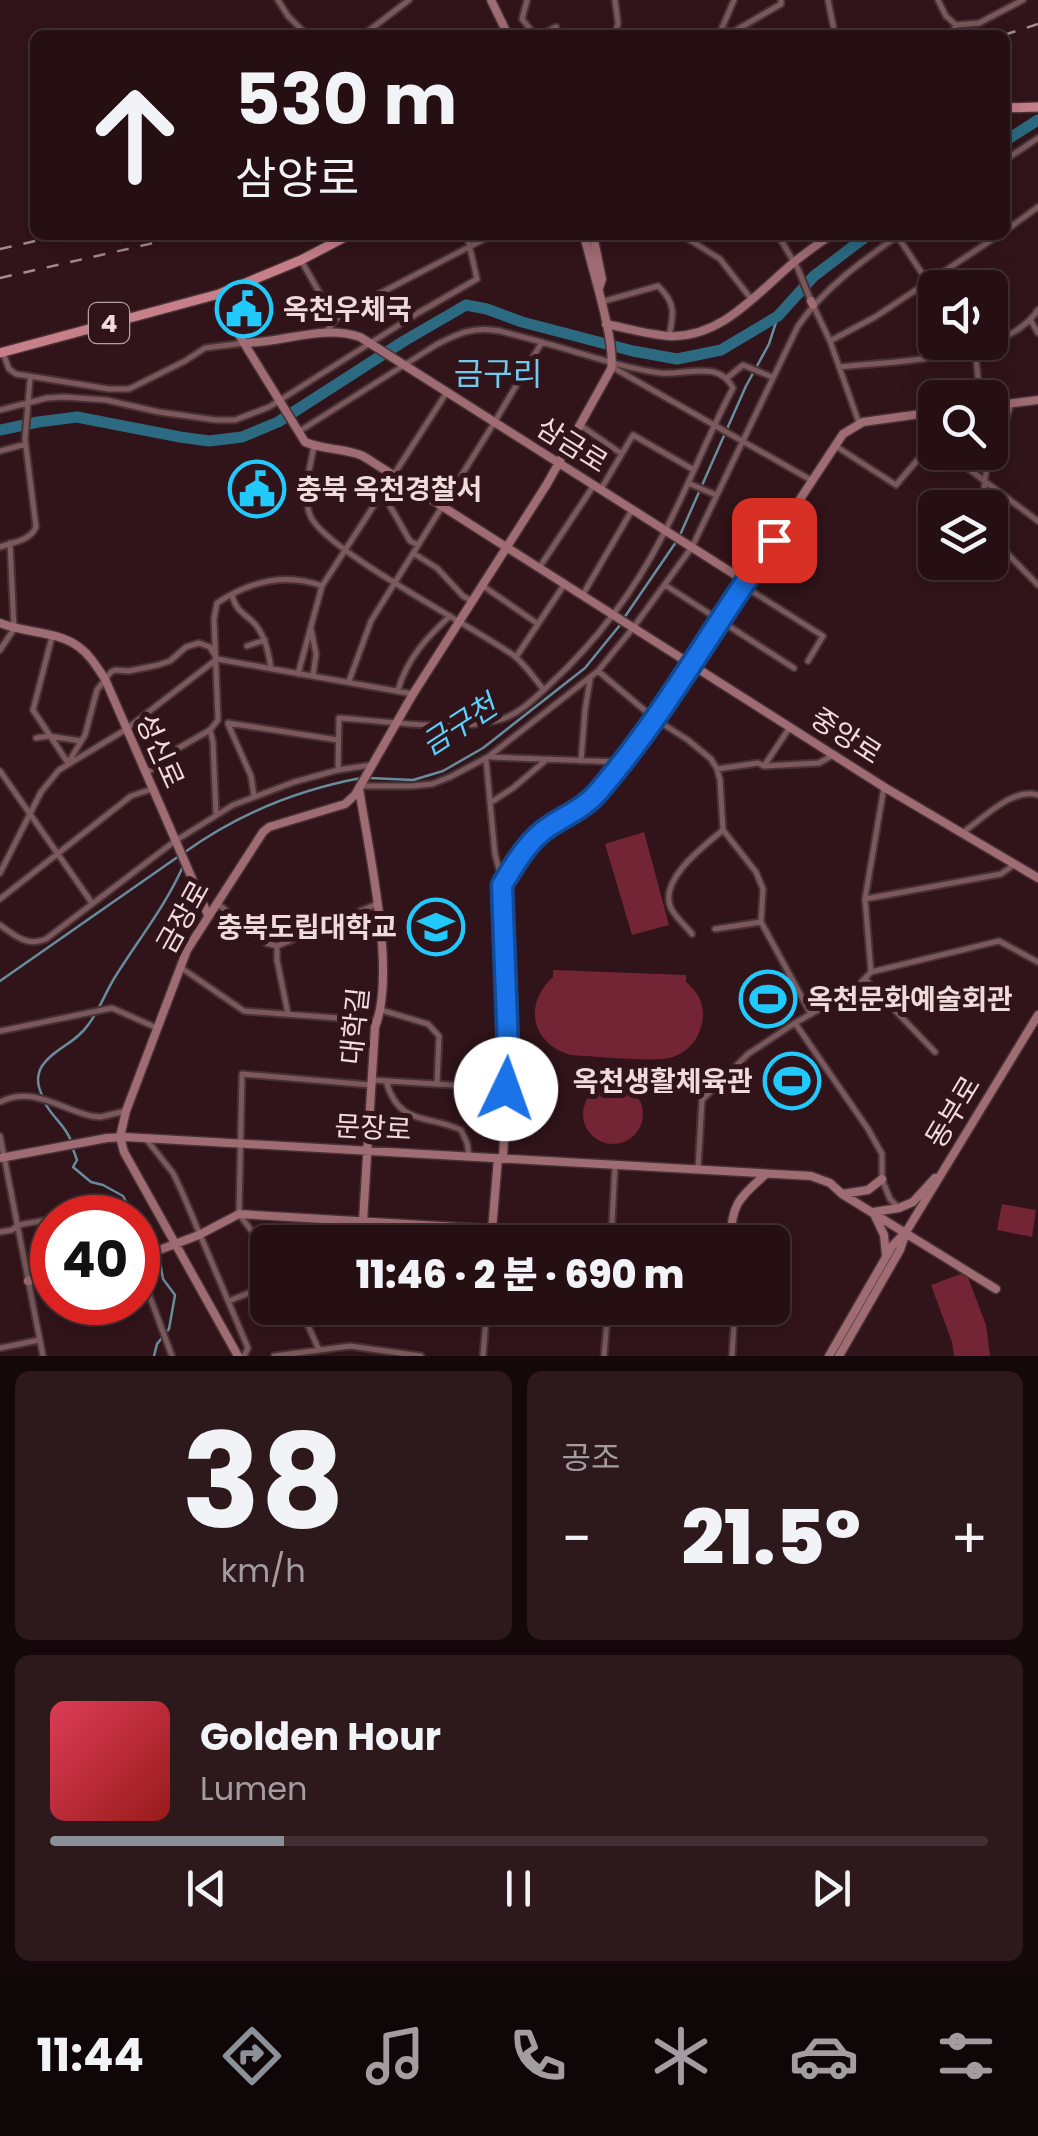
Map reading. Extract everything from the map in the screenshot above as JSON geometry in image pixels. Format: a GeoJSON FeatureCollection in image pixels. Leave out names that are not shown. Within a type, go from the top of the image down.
{"type":"FeatureCollection","features":[{"type":"Feature","properties":{"kind":"main road"},"geometry":{"type":"LineString","coordinates":[[1010,108],[1038,106]]}},
{"type":"Feature","properties":{"kind":"main road","name":"4"},"geometry":{"type":"LineString","coordinates":[[1,352],[219,294],[339,240]]}},
{"type":"Feature","properties":{"kind":"street"},"geometry":{"type":"LineString","coordinates":[[278,0],[302,30]]}},
{"type":"Feature","properties":{"kind":"street"},"geometry":{"type":"LineString","coordinates":[[370,30],[409,0]]}},
{"type":"Feature","properties":{"kind":"street"},"geometry":{"type":"LineString","coordinates":[[491,0],[506,30]]}},
{"type":"Feature","properties":{"kind":"street"},"geometry":{"type":"LineString","coordinates":[[527,0],[522,19],[533,30]]}},
{"type":"Feature","properties":{"kind":"street"},"geometry":{"type":"LineString","coordinates":[[615,0],[616,30]]}},
{"type":"Feature","properties":{"kind":"street"},"geometry":{"type":"LineString","coordinates":[[721,30],[734,0]]}},
{"type":"Feature","properties":{"kind":"street"},"geometry":{"type":"LineString","coordinates":[[736,30],[782,0]]}},
{"type":"Feature","properties":{"kind":"street"},"geometry":{"type":"LineString","coordinates":[[828,0],[834,30]]}},
{"type":"Feature","properties":{"kind":"street"},"geometry":{"type":"LineString","coordinates":[[938,0],[956,25],[979,22],[1023,0]]}},
{"type":"Feature","properties":{"kind":"street"},"geometry":{"type":"LineString","coordinates":[[954,30],[956,25]]}},
{"type":"Feature","properties":{"kind":"street"},"geometry":{"type":"LineString","coordinates":[[549,30],[556,27]]}},
{"type":"Feature","properties":{"kind":"street"},"geometry":{"type":"LineString","coordinates":[[1010,157],[1038,138]]}},
{"type":"Feature","properties":{"kind":"street"},"geometry":{"type":"LineString","coordinates":[[1010,227],[1038,207]]}},
{"type":"Feature","properties":{"kind":"street"},"geometry":{"type":"LineString","coordinates":[[0,410],[26,407],[47,398],[84,397],[200,419],[235,420],[269,407],[477,280],[468,240]]}},
{"type":"Feature","properties":{"kind":"street"},"geometry":{"type":"LineString","coordinates":[[326,332],[348,310],[483,240]]}},
{"type":"Feature","properties":{"kind":"street"},"geometry":{"type":"LineString","coordinates":[[360,787],[413,694],[558,463],[612,362],[585,240]]}},
{"type":"Feature","properties":{"kind":"street"},"geometry":{"type":"LineString","coordinates":[[594,240],[602,279],[599,298]]}},
{"type":"Feature","properties":{"kind":"street"},"geometry":{"type":"LineString","coordinates":[[690,240],[720,259],[752,300]]}},
{"type":"Feature","properties":{"kind":"street"},"geometry":{"type":"LineString","coordinates":[[781,240],[830,341],[859,424]]}},
{"type":"Feature","properties":{"kind":"street"},"geometry":{"type":"LineString","coordinates":[[606,326],[669,336],[721,323],[825,240]]}},
{"type":"Feature","properties":{"kind":"street"},"geometry":{"type":"LineString","coordinates":[[360,787],[432,784],[450,778],[487,758],[598,671],[690,546],[740,438],[812,302],[892,240]]}},
{"type":"Feature","properties":{"kind":"street"},"geometry":{"type":"LineString","coordinates":[[901,240],[920,270]]}},
{"type":"Feature","properties":{"kind":"street"},"geometry":{"type":"LineString","coordinates":[[946,270],[991,240]]}},
{"type":"Feature","properties":{"kind":"street"},"geometry":{"type":"LineString","coordinates":[[301,260],[335,320]]}},
{"type":"Feature","properties":{"kind":"street"},"geometry":{"type":"LineString","coordinates":[[599,298],[658,286],[674,311],[669,336]]}},
{"type":"Feature","properties":{"kind":"street"},"geometry":{"type":"LineString","coordinates":[[830,341],[918,288]]}},
{"type":"Feature","properties":{"kind":"street"},"geometry":{"type":"LineString","coordinates":[[219,294],[244,344],[305,442],[363,456],[616,617]]}},
{"type":"Feature","properties":{"kind":"street"},"geometry":{"type":"LineString","coordinates":[[1008,334],[1030,321],[1038,310]]}},
{"type":"Feature","properties":{"kind":"street"},"geometry":{"type":"LineString","coordinates":[[1030,321],[1038,333]]}},
{"type":"Feature","properties":{"kind":"street"},"geometry":{"type":"LineString","coordinates":[[296,430],[402,362],[456,334],[482,328],[660,372],[710,370],[727,378],[733,388],[667,532],[616,617],[584,652],[544,690],[504,719],[476,724],[339,718],[338,770]]}},
{"type":"Feature","properties":{"kind":"street"},"geometry":{"type":"LineString","coordinates":[[1,352],[16,374],[109,390],[129,389],[205,348],[326,332],[346,332],[372,342]]}},
{"type":"Feature","properties":{"kind":"street","name":"삼금로"},"geometry":{"type":"LineString","coordinates":[[372,342],[690,546]]}},
{"type":"Feature","properties":{"kind":"street"},"geometry":{"type":"LineString","coordinates":[[349,681],[372,620],[542,342]]}},
{"type":"Feature","properties":{"kind":"street"},"geometry":{"type":"LineString","coordinates":[[839,367],[918,359]]}},
{"type":"Feature","properties":{"kind":"street"},"geometry":{"type":"LineString","coordinates":[[612,362],[811,480]]}},
{"type":"Feature","properties":{"kind":"street"},"geometry":{"type":"LineString","coordinates":[[727,378],[743,365],[772,377]]}},
{"type":"Feature","properties":{"kind":"street"},"geometry":{"type":"LineString","coordinates":[[0,544],[25,539],[36,526],[26,442],[30,378]]}},
{"type":"Feature","properties":{"kind":"street"},"geometry":{"type":"LineString","coordinates":[[298,674],[322,586],[447,392]]}},
{"type":"Feature","properties":{"kind":"street"},"geometry":{"type":"LineString","coordinates":[[1008,404],[1038,400]]}},
{"type":"Feature","properties":{"kind":"street"},"geometry":{"type":"LineString","coordinates":[[986,490],[986,464],[1011,404]]}},
{"type":"Feature","properties":{"kind":"street"},"geometry":{"type":"LineString","coordinates":[[502,885],[537,837],[586,806],[656,719],[843,434],[859,424],[918,415]]}},
{"type":"Feature","properties":{"kind":"street"},"geometry":{"type":"LineString","coordinates":[[580,425],[622,454]]}},
{"type":"Feature","properties":{"kind":"street"},"geometry":{"type":"LineString","coordinates":[[539,568],[633,435],[694,470]]}},
{"type":"Feature","properties":{"kind":"street"},"geometry":{"type":"LineString","coordinates":[[0,451],[26,442]]}},
{"type":"Feature","properties":{"kind":"street"},"geometry":{"type":"LineString","coordinates":[[834,445],[896,485],[918,461]]}},
{"type":"Feature","properties":{"kind":"street"},"geometry":{"type":"LineString","coordinates":[[314,446],[308,482],[310,514],[322,533],[516,657],[544,690]]}},
{"type":"Feature","properties":{"kind":"street"},"geometry":{"type":"LineString","coordinates":[[971,470],[1038,521]]}},
{"type":"Feature","properties":{"kind":"street"},"geometry":{"type":"LineString","coordinates":[[688,483],[716,495]]}},
{"type":"Feature","properties":{"kind":"street"},"geometry":{"type":"LineString","coordinates":[[382,492],[410,541],[418,545]]}},
{"type":"Feature","properties":{"kind":"street"},"geometry":{"type":"LineString","coordinates":[[582,596],[632,510]]}},
{"type":"Feature","properties":{"kind":"street"},"geometry":{"type":"LineString","coordinates":[[0,650],[14,629],[10,544]]}},
{"type":"Feature","properties":{"kind":"street"},"geometry":{"type":"LineString","coordinates":[[690,546],[823,636],[808,661]]}},
{"type":"Feature","properties":{"kind":"street"},"geometry":{"type":"LineString","coordinates":[[412,553],[437,568],[472,601]]}},
{"type":"Feature","properties":{"kind":"street"},"geometry":{"type":"LineString","coordinates":[[1008,554],[1038,585]]}},
{"type":"Feature","properties":{"kind":"street"},"geometry":{"type":"LineString","coordinates":[[145,774],[175,750],[210,730],[218,720],[216,603],[284,577],[322,586]]}},
{"type":"Feature","properties":{"kind":"street"},"geometry":{"type":"LineString","coordinates":[[516,657],[564,584]]}},
{"type":"Feature","properties":{"kind":"street"},"geometry":{"type":"LineString","coordinates":[[665,585],[794,668]]}},
{"type":"Feature","properties":{"kind":"street"},"geometry":{"type":"LineString","coordinates":[[482,586],[538,624]]}},
{"type":"Feature","properties":{"kind":"street"},"geometry":{"type":"LineString","coordinates":[[232,595],[240,614],[254,622],[265,640],[271,669]]}},
{"type":"Feature","properties":{"kind":"street"},"geometry":{"type":"LineString","coordinates":[[398,691],[404,670],[428,636],[450,616]]}},
{"type":"Feature","properties":{"kind":"street","name":"중앙로"},"geometry":{"type":"LineString","coordinates":[[616,617],[884,787],[1038,878]]}},
{"type":"Feature","properties":{"kind":"street","name":"성신로"},"geometry":{"type":"LineString","coordinates":[[0,623],[77,645],[91,658],[105,679],[208,915]]}},
{"type":"Feature","properties":{"kind":"street"},"geometry":{"type":"LineString","coordinates":[[311,626],[316,654],[314,676]]}},
{"type":"Feature","properties":{"kind":"street"},"geometry":{"type":"LineString","coordinates":[[52,636],[33,710],[68,763]]}},
{"type":"Feature","properties":{"kind":"street"},"geometry":{"type":"LineString","coordinates":[[247,646],[265,640]]}},
{"type":"Feature","properties":{"kind":"street"},"geometry":{"type":"LineString","coordinates":[[105,679],[115,670],[129,671],[170,661],[199,642],[210,646],[216,659]]}},
{"type":"Feature","properties":{"kind":"street"},"geometry":{"type":"LineString","coordinates":[[0,873],[49,780],[68,763],[125,730],[216,659],[413,694]]}},
{"type":"Feature","properties":{"kind":"street"},"geometry":{"type":"LineString","coordinates":[[598,671],[711,759],[720,780],[723,830],[756,872],[763,889],[761,922],[811,1014]]}},
{"type":"Feature","properties":{"kind":"street"},"geometry":{"type":"LineString","coordinates":[[581,761],[590,678]]}},
{"type":"Feature","properties":{"kind":"street","name":"성신로"},"geometry":{"type":"LineString","coordinates":[[68,763],[90,723],[93,701],[105,679]]}},
{"type":"Feature","properties":{"kind":"street"},"geometry":{"type":"LineString","coordinates":[[216,714],[228,724],[338,740]]}},
{"type":"Feature","properties":{"kind":"street"},"geometry":{"type":"LineString","coordinates":[[228,724],[251,776],[254,796]]}},
{"type":"Feature","properties":{"kind":"street"},"geometry":{"type":"LineString","coordinates":[[764,766],[790,726]]}},
{"type":"Feature","properties":{"kind":"street"},"geometry":{"type":"LineString","coordinates":[[210,730],[216,814]]}},
{"type":"Feature","properties":{"kind":"street"},"geometry":{"type":"LineString","coordinates":[[36,738],[81,740]]}},
{"type":"Feature","properties":{"kind":"street"},"geometry":{"type":"LineString","coordinates":[[717,769],[758,763],[819,763],[835,754]]}},
{"type":"Feature","properties":{"kind":"street"},"geometry":{"type":"LineString","coordinates":[[487,758],[621,762]]}},
{"type":"Feature","properties":{"kind":"street"},"geometry":{"type":"LineString","coordinates":[[487,758],[495,854],[502,885],[508,1050],[492,1225]]}},
{"type":"Feature","properties":{"kind":"street"},"geometry":{"type":"LineString","coordinates":[[490,803],[546,760]]}},
{"type":"Feature","properties":{"kind":"street"},"geometry":{"type":"LineString","coordinates":[[0,926],[37,943],[216,814],[254,796],[338,770],[373,766]]}},
{"type":"Feature","properties":{"kind":"street"},"geometry":{"type":"LineString","coordinates":[[0,771],[92,902]]}},
{"type":"Feature","properties":{"kind":"street","name":"금장로"},"geometry":{"type":"LineString","coordinates":[[120,1137],[126,1111],[187,950],[262,832],[345,804],[360,787]]}},
{"type":"Feature","properties":{"kind":"street","name":"대학길"},"geometry":{"type":"LineString","coordinates":[[360,787],[384,977],[375,1027],[363,1221]]}},
{"type":"Feature","properties":{"kind":"street"},"geometry":{"type":"LineString","coordinates":[[871,972],[865,900],[884,787]]}},
{"type":"Feature","properties":{"kind":"street"},"geometry":{"type":"LineString","coordinates":[[0,899],[132,796],[152,789]]}},
{"type":"Feature","properties":{"kind":"street"},"geometry":{"type":"LineString","coordinates":[[962,834],[1024,792],[1038,795]]}},
{"type":"Feature","properties":{"kind":"street"},"geometry":{"type":"LineString","coordinates":[[692,934],[670,908],[669,893],[676,876],[723,830]]}},
{"type":"Feature","properties":{"kind":"street"},"geometry":{"type":"LineString","coordinates":[[865,900],[1000,874],[1015,864]]}},
{"type":"Feature","properties":{"kind":"street"},"geometry":{"type":"LineString","coordinates":[[216,902],[266,943],[277,946],[376,904]]}},
{"type":"Feature","properties":{"kind":"street"},"geometry":{"type":"LineString","coordinates":[[715,929],[761,922]]}},
{"type":"Feature","properties":{"kind":"street"},"geometry":{"type":"LineString","coordinates":[[698,1169],[702,1100],[748,1054],[795,1022],[856,989],[871,972],[999,941],[1038,962]]}},
{"type":"Feature","properties":{"kind":"street"},"geometry":{"type":"LineString","coordinates":[[277,946],[288,1014]]}},
{"type":"Feature","properties":{"kind":"street"},"geometry":{"type":"LineString","coordinates":[[180,967],[244,1011],[378,1021]]}},
{"type":"Feature","properties":{"kind":"street"},"geometry":{"type":"LineString","coordinates":[[865,979],[935,1052]]}},
{"type":"Feature","properties":{"kind":"street"},"geometry":{"type":"LineString","coordinates":[[0,1031],[112,1008],[157,1028]]}},
{"type":"Feature","properties":{"kind":"street"},"geometry":{"type":"LineString","coordinates":[[381,1010],[428,1024],[439,1036],[436,1084]]}},
{"type":"Feature","properties":{"kind":"street","name":"동부로"},"geometry":{"type":"LineString","coordinates":[[839,1356],[900,1250],[906,1232],[1038,1016]]}},
{"type":"Feature","properties":{"kind":"street"},"geometry":{"type":"LineString","coordinates":[[795,1022],[882,1154],[882,1179],[890,1199],[899,1208]]}},
{"type":"Feature","properties":{"kind":"street"},"geometry":{"type":"LineString","coordinates":[[250,1229],[239,1214],[242,1074],[436,1084],[505,1096]]}},
{"type":"Feature","properties":{"kind":"street"},"geometry":{"type":"LineString","coordinates":[[386,1081],[390,1094],[408,1114],[462,1130],[469,1156]]}},
{"type":"Feature","properties":{"kind":"street"},"geometry":{"type":"LineString","coordinates":[[0,1102],[12,1096],[30,1095],[91,1116],[126,1111]]}},
{"type":"Feature","properties":{"kind":"street"},"geometry":{"type":"LineString","coordinates":[[0,1136],[43,1356]]}},
{"type":"Feature","properties":{"kind":"street"},"geometry":{"type":"LineString","coordinates":[[120,1137],[130,1164],[241,1356],[248,1348],[172,1173],[145,1138]]}},
{"type":"Feature","properties":{"kind":"street","name":"문장로"},"geometry":{"type":"LineString","coordinates":[[2,1158],[120,1137],[810,1176],[830,1183],[996,1289]]}},
{"type":"Feature","properties":{"kind":"street"},"geometry":{"type":"LineString","coordinates":[[612,1225],[615,1166]]}},
{"type":"Feature","properties":{"kind":"street"},"geometry":{"type":"LineString","coordinates":[[732,1225],[740,1196],[766,1173]]}},
{"type":"Feature","properties":{"kind":"street"},"geometry":{"type":"LineString","coordinates":[[886,1256],[884,1235],[873,1212],[913,1202],[934,1178],[939,1178]]}},
{"type":"Feature","properties":{"kind":"street"},"geometry":{"type":"LineString","coordinates":[[842,1194],[868,1190],[882,1179]]}},
{"type":"Feature","properties":{"kind":"street"},"geometry":{"type":"LineString","coordinates":[[160,1250],[239,1214],[428,1225]]}},
{"type":"Feature","properties":{"kind":"street"},"geometry":{"type":"LineString","coordinates":[[0,1232],[30,1223]]}},
{"type":"Feature","properties":{"kind":"street","name":"동부로"},"geometry":{"type":"LineString","coordinates":[[829,1356],[886,1256],[906,1232]]}},
{"type":"Feature","properties":{"kind":"street"},"geometry":{"type":"LineString","coordinates":[[228,1302],[250,1293]]}},
{"type":"Feature","properties":{"kind":"street"},"geometry":{"type":"LineString","coordinates":[[160,1322],[172,1356]]}},
{"type":"Feature","properties":{"kind":"street"},"geometry":{"type":"LineString","coordinates":[[308,1325],[319,1350]]}},
{"type":"Feature","properties":{"kind":"street"},"geometry":{"type":"LineString","coordinates":[[483,1356],[486,1325]]}},
{"type":"Feature","properties":{"kind":"street"},"geometry":{"type":"LineString","coordinates":[[604,1356],[607,1325]]}},
{"type":"Feature","properties":{"kind":"street"},"geometry":{"type":"LineString","coordinates":[[732,1356],[734,1325]]}},
{"type":"Feature","properties":{"kind":"street"},"geometry":{"type":"LineString","coordinates":[[0,1348],[40,1340]]}},
{"type":"Feature","properties":{"kind":"street"},"geometry":{"type":"LineString","coordinates":[[274,1356],[350,1346],[421,1356]]}},
{"type":"Feature","properties":{"kind":"shaded area"},"geometry":{"type":"Polygon","coordinates":[[[644,832],[669,925],[632,935],[605,844],[644,832]]]}},
{"type":"Feature","properties":{"kind":"shaded area"},"geometry":{"type":"Polygon","coordinates":[[[553,970],[686,975],[686,982],[695,990],[702,1006],[698,1034],[683,1052],[665,1059],[571,1055],[558,1050],[540,1033],[535,1011],[553,970]]]}},
{"type":"Feature","properties":{"kind":"shaded area"},"geometry":{"type":"Polygon","coordinates":[[[613,1084],[634,1093],[643,1114],[634,1135],[613,1144],[592,1135],[583,1114],[592,1093],[613,1084]]]}},
{"type":"Feature","properties":{"kind":"shaded area"},"geometry":{"type":"Polygon","coordinates":[[[1002,1204],[1036,1210],[1032,1237],[997,1230],[1002,1204]]]}},
{"type":"Feature","properties":{"kind":"shaded area"},"geometry":{"type":"Polygon","coordinates":[[[966,1272],[986,1325],[990,1356],[954,1356],[931,1285],[966,1272]]]}},
{"type":"Feature","properties":{"kind":"waterway","name":"금구천"},"geometry":{"type":"LineString","coordinates":[[1010,138],[1038,120]]}},
{"type":"Feature","properties":{"kind":"waterway","name":"금구천"},"geometry":{"type":"LineString","coordinates":[[0,430],[77,417],[209,441],[242,437],[278,422],[466,305],[633,351],[677,359],[721,350],[778,316],[814,276],[861,240]]}},
{"type":"Feature","properties":{"kind":"waterway","name":"금구천"},"geometry":{"type":"LineString","coordinates":[[680,535],[746,386],[769,344],[778,316]]}},
{"type":"Feature","properties":{"kind":"waterway","name":"금구천"},"geometry":{"type":"LineString","coordinates":[[624,618],[676,542]]}},
{"type":"Feature","properties":{"kind":"waterway","name":"금구천"},"geometry":{"type":"LineString","coordinates":[[369,778],[413,780],[443,771],[483,748],[585,668],[620,625]]}},
{"type":"Feature","properties":{"kind":"waterway","name":"금구천"},"geometry":{"type":"LineString","coordinates":[[185,852],[269,805],[361,778]]}},
{"type":"Feature","properties":{"kind":"waterway","name":"금구천"},"geometry":{"type":"LineString","coordinates":[[0,981],[179,856]]}},
{"type":"Feature","properties":{"kind":"waterway"},"geometry":{"type":"LineString","coordinates":[[42,1095],[38,1080],[42,1066],[92,1020],[184,864]]}},
{"type":"Feature","properties":{"kind":"waterway"},"geometry":{"type":"LineString","coordinates":[[45,1103],[71,1141]]}},
{"type":"Feature","properties":{"kind":"waterway"},"geometry":{"type":"LineString","coordinates":[[73,1149],[77,1160],[73,1167],[91,1182],[121,1195]]}},
{"type":"Feature","properties":{"kind":"waterway"},"geometry":{"type":"LineString","coordinates":[[154,1356],[157,1344],[169,1329],[175,1295],[163,1279],[160,1261]]}},
{"type":"Feature","properties":{"kind":"railway"},"geometry":{"type":"LineString","coordinates":[[1010,33],[1038,24]]}},
{"type":"Feature","properties":{"kind":"railway"},"geometry":{"type":"LineString","coordinates":[[0,249],[40,240]]}},
{"type":"Feature","properties":{"kind":"railway"},"geometry":{"type":"LineString","coordinates":[[0,278],[167,240]]}},
{"type":"Feature","properties":{"kind":"place","name":"옥천우체국"},"geometry":{"type":"Point","coordinates":[244,309]}},
{"type":"Feature","properties":{"kind":"place","name":"충북 옥천경찰서"},"geometry":{"type":"Point","coordinates":[257,489]}},
{"type":"Feature","properties":{"kind":"place","name":"충북도립대학교"},"geometry":{"type":"Point","coordinates":[436,927]}},
{"type":"Feature","properties":{"kind":"place","name":"옥천문화예술회관"},"geometry":{"type":"Point","coordinates":[768,999]}},
{"type":"Feature","properties":{"kind":"place","name":"옥천생활체육관"},"geometry":{"type":"Point","coordinates":[792,1081]}},
{"type":"Feature","properties":{"kind":"district","name":"금구리"},"geometry":{"type":"Point","coordinates":[498,373]}},
{"type":"Feature","properties":{"kind":"route"},"geometry":{"type":"LineString","coordinates":[[506,1089],[502,885],[537,837],[586,806],[656,719],[774,540]]}}]}
